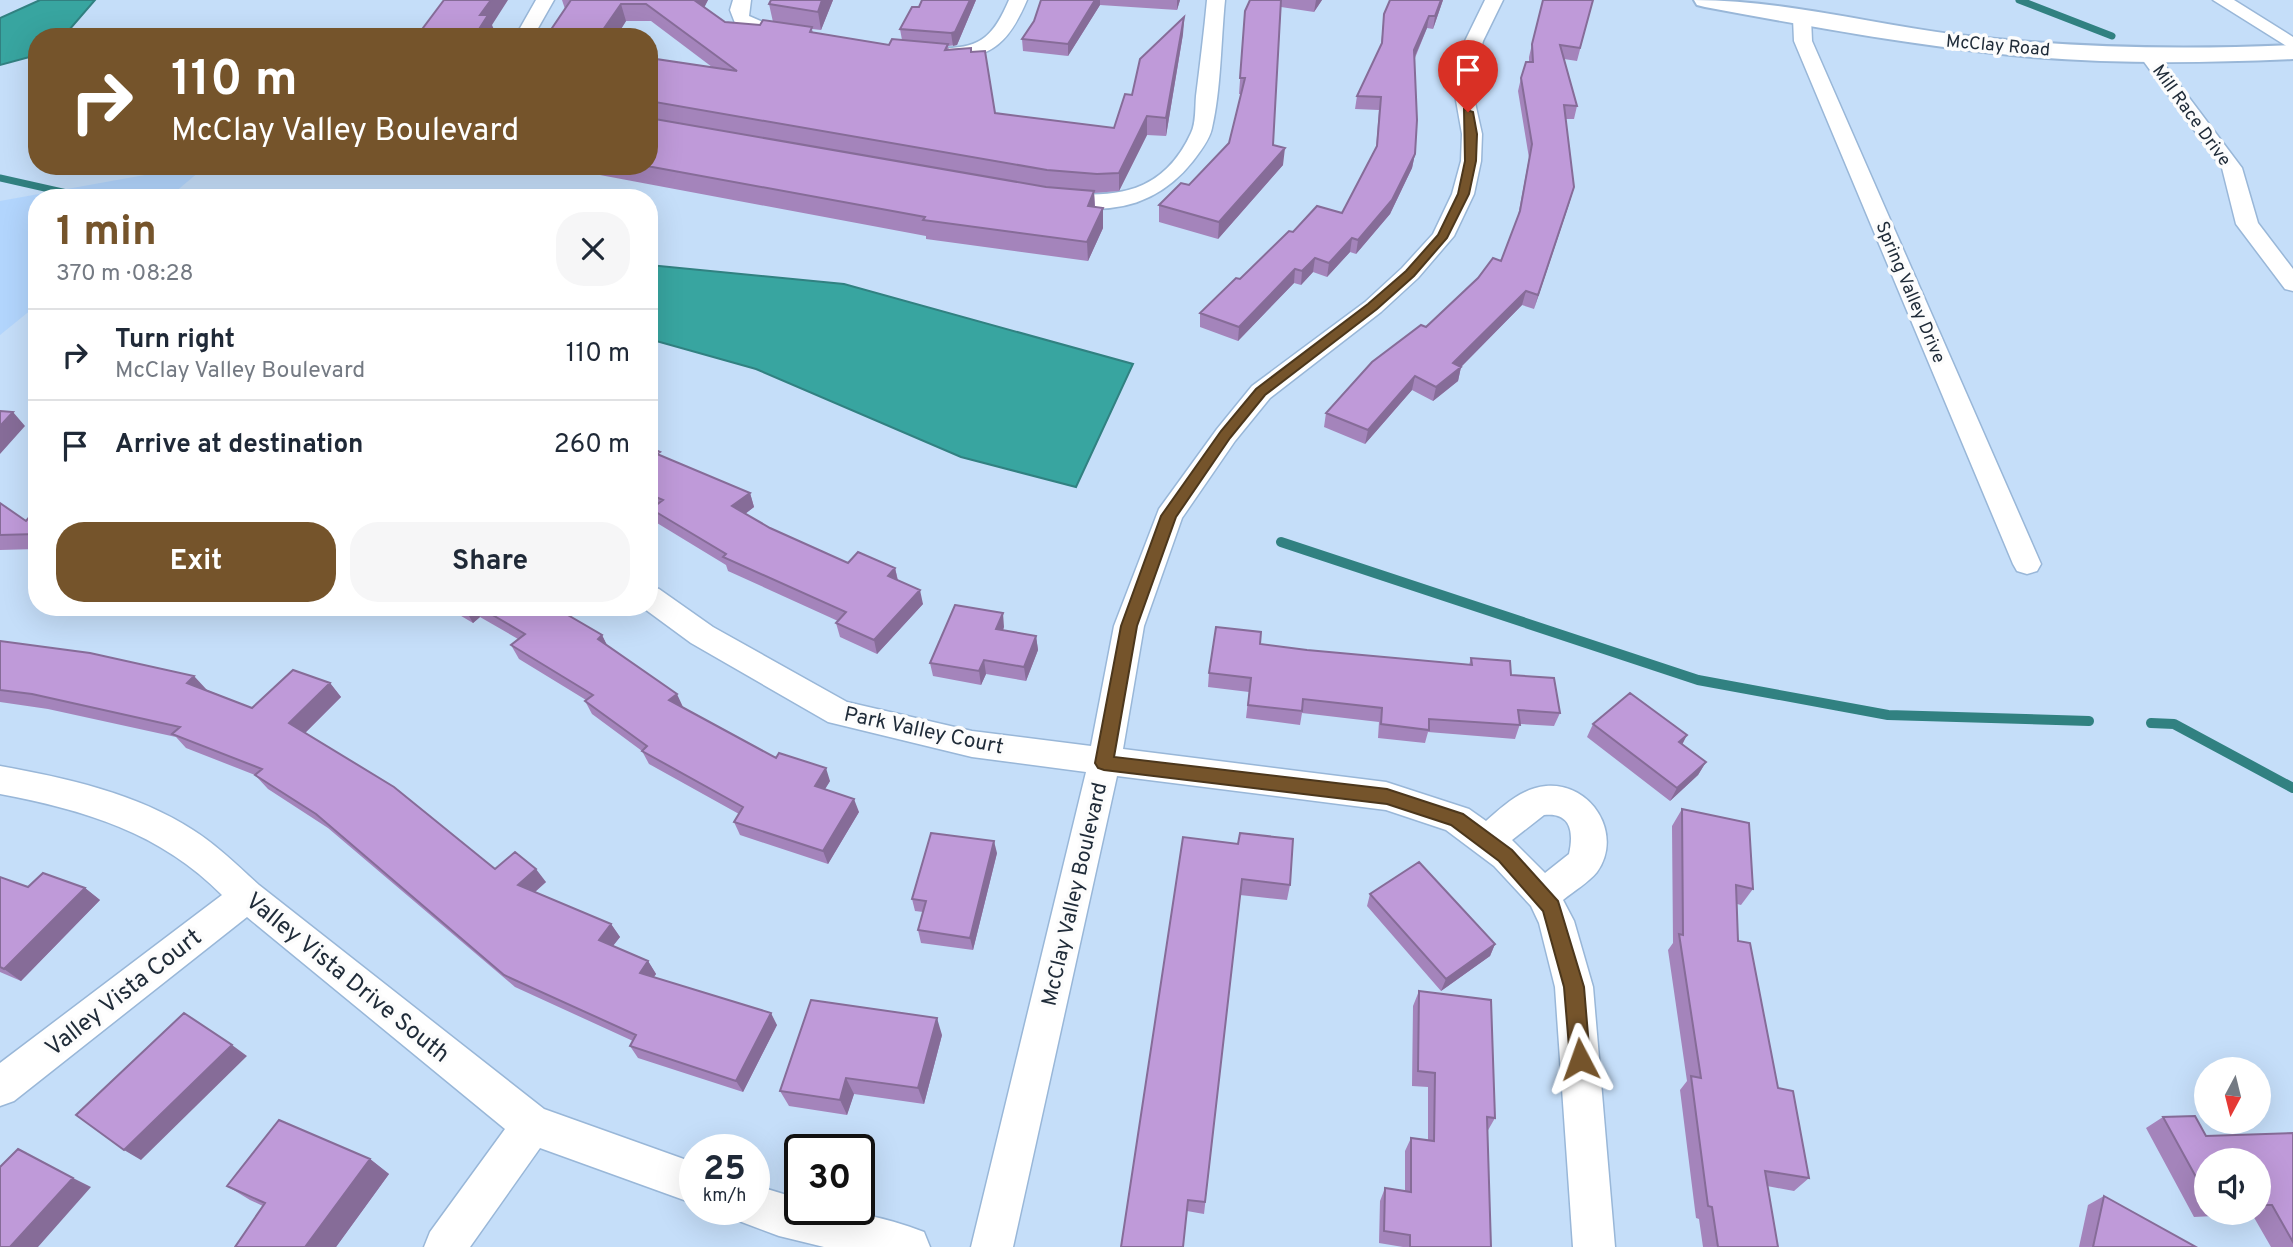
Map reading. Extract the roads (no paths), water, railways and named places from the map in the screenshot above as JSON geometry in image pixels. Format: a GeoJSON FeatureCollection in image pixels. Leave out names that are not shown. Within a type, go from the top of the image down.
{"type":"FeatureCollection","features":[{"type":"Feature","properties":{"kind":"main road","name":"McClay Road"},"geometry":{"type":"LineString","coordinates":[[1705,0],[1873,31],[1997,47],[2148,55],[2293,52]]}},
{"type":"Feature","properties":{"kind":"street"},"geometry":{"type":"LineString","coordinates":[[529,28],[545,0]]}},
{"type":"Feature","properties":{"kind":"street"},"geometry":{"type":"LineString","coordinates":[[742,0],[739,10],[741,19],[751,24],[803,35]]}},
{"type":"Feature","properties":{"kind":"street"},"geometry":{"type":"LineString","coordinates":[[915,52],[953,54],[992,44],[1003,32],[1018,0]]}},
{"type":"Feature","properties":{"kind":"street"},"geometry":{"type":"LineString","coordinates":[[1034,195],[1086,203],[1113,203],[1137,197],[1155,188],[1192,149],[1202,131],[1216,0]]}},
{"type":"Feature","properties":{"kind":"street","name":"McClay Valley Boulevard"},"geometry":{"type":"LineString","coordinates":[[992,1247],[1104,763],[1129,626],[1169,516],[1226,435],[1261,392],[1373,306],[1410,274],[1443,236],[1463,194],[1471,161],[1472,134],[1464,89],[1475,41],[1493,0]]}},
{"type":"Feature","properties":{"kind":"street"},"geometry":{"type":"LineString","coordinates":[[2222,0],[2293,45]]}},
{"type":"Feature","properties":{"kind":"street","name":"Spring Valley Drive"},"geometry":{"type":"LineString","coordinates":[[1802,18],[1803,41],[2027,564]]}},
{"type":"Feature","properties":{"kind":"street","name":"Mill Race Drive"},"geometry":{"type":"LineString","coordinates":[[2148,55],[2232,168],[2238,198],[2248,224],[2293,284]]}},
{"type":"Feature","properties":{"kind":"street","name":"Park Valley Court"},"geometry":{"type":"LineString","coordinates":[[658,603],[702,635],[839,713],[972,744],[1104,763],[1387,796],[1457,819],[1506,855],[1544,895]]}},
{"type":"Feature","properties":{"kind":"street","name":"Valley Vista Drive South"},"geometry":{"type":"LineString","coordinates":[[0,780],[105,803],[151,821],[204,856],[247,896],[532,1125],[679,1178]]}},
{"type":"Feature","properties":{"kind":"street"},"geometry":{"type":"LineString","coordinates":[[1487,842],[1520,814],[1540,802],[1560,800],[1583,817],[1590,830],[1584,863],[1544,895],[1556,920],[1574,987],[1594,1247]]}},
{"type":"Feature","properties":{"kind":"street","name":"Valley Vista Court"},"geometry":{"type":"LineString","coordinates":[[0,1087],[247,896]]}},
{"type":"Feature","properties":{"kind":"street"},"geometry":{"type":"LineString","coordinates":[[445,1247],[532,1125]]}},
{"type":"Feature","properties":{"kind":"street"},"geometry":{"type":"LineString","coordinates":[[770,1212],[909,1247]]}},
{"type":"Feature","properties":{"kind":"waterway"},"geometry":{"type":"LineString","coordinates":[[2019,0],[2112,36]]}},
{"type":"Feature","properties":{"kind":"waterway"},"geometry":{"type":"LineString","coordinates":[[0,178],[49,189]]}},
{"type":"Feature","properties":{"kind":"waterway"},"geometry":{"type":"LineString","coordinates":[[1281,542],[1698,680],[1888,715],[2089,721]]}},
{"type":"Feature","properties":{"kind":"waterway"},"geometry":{"type":"LineString","coordinates":[[2151,723],[2174,724],[2293,788]]}}]}
